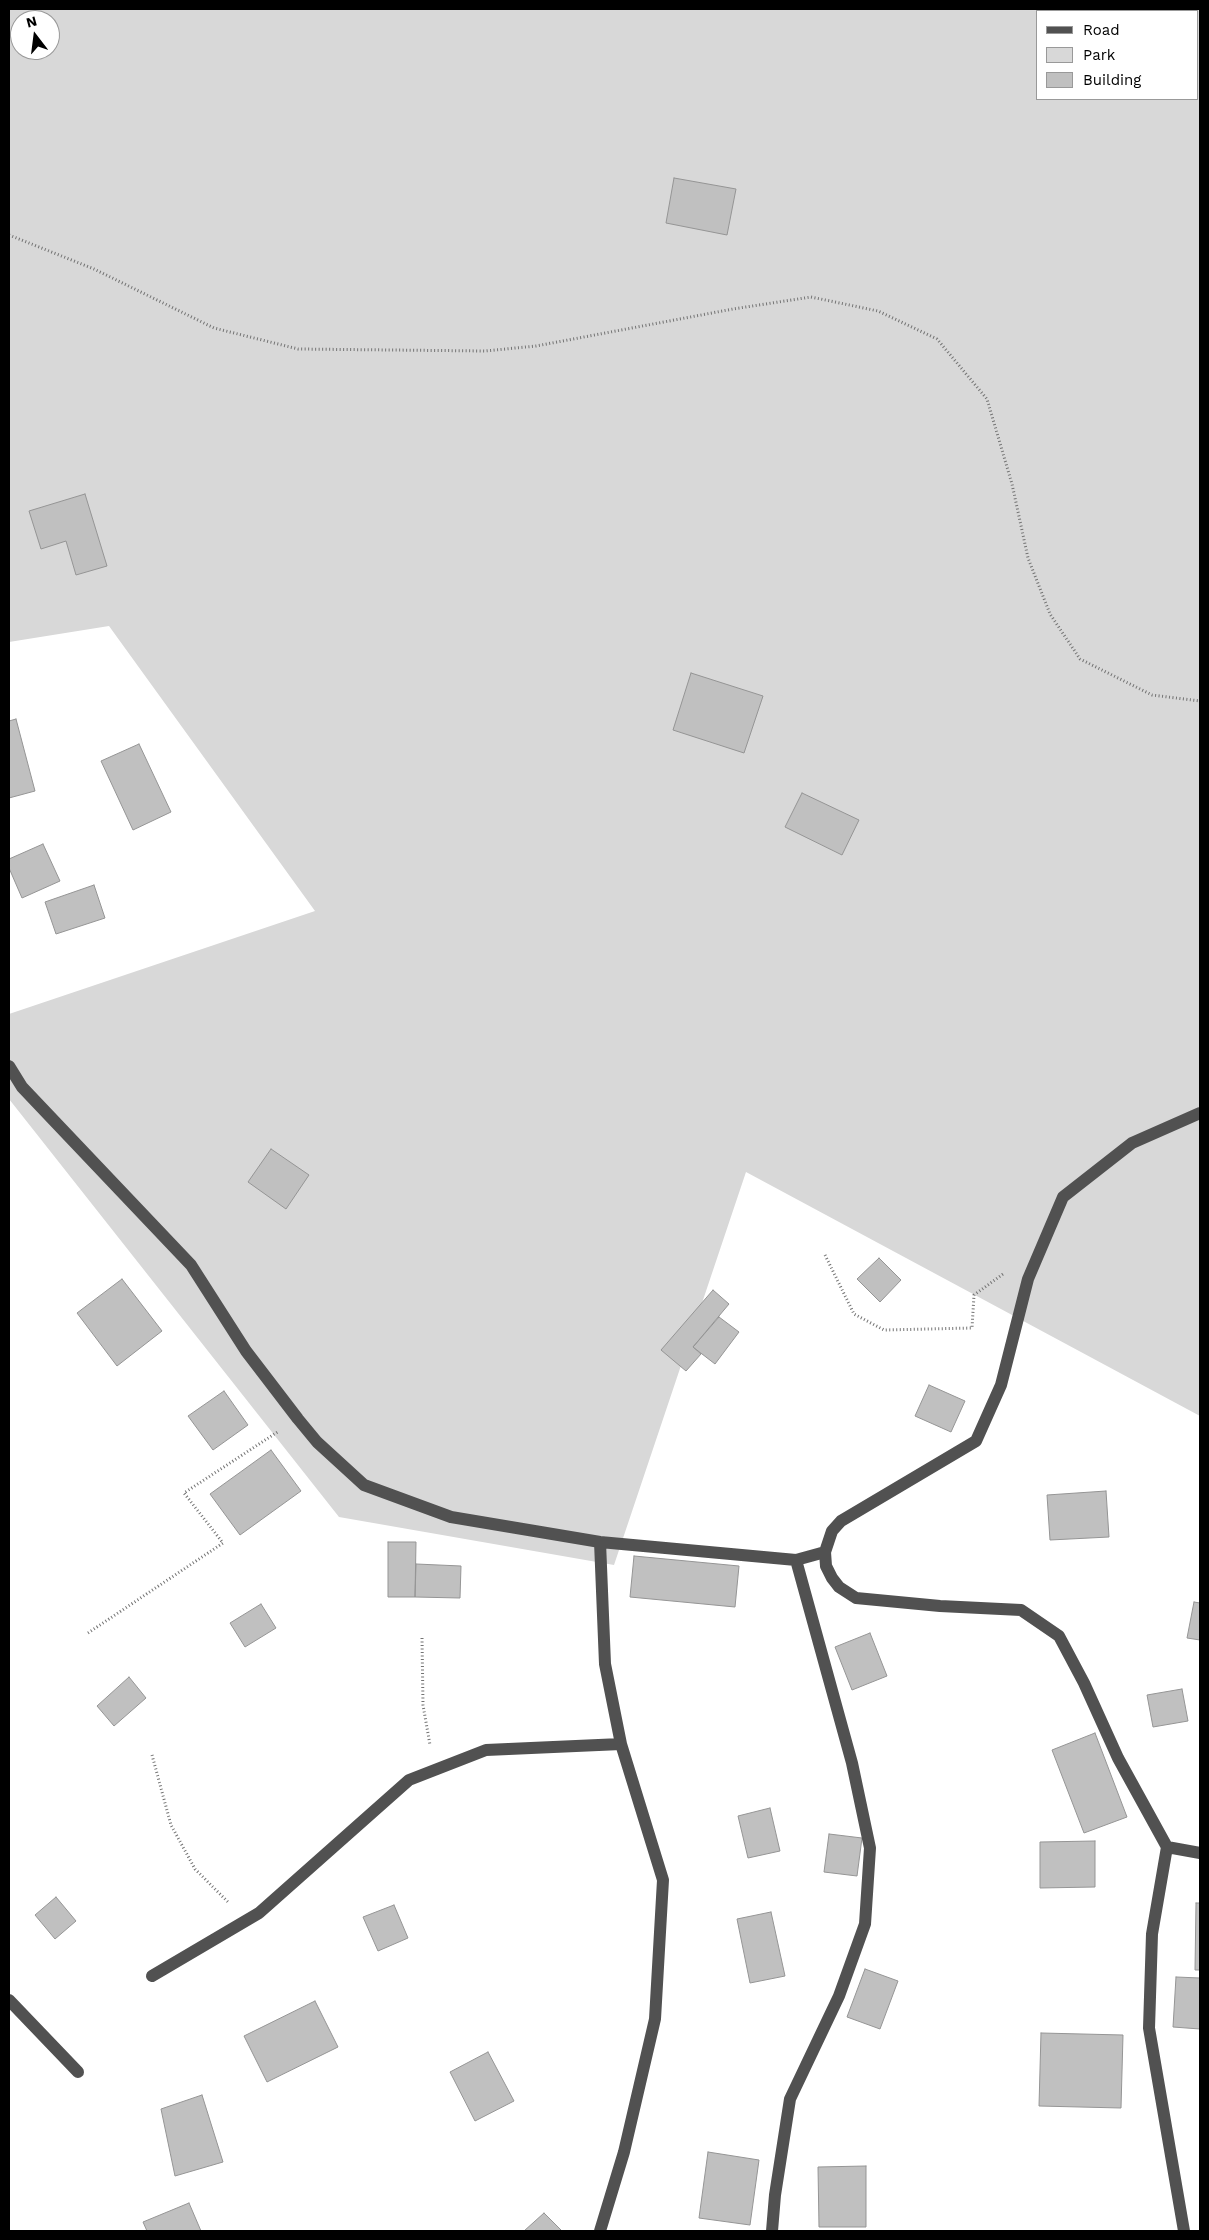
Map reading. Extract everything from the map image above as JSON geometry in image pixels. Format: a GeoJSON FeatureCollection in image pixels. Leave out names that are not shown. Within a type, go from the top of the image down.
{"type":"FeatureCollection","features":[{"type":"Feature","properties":{"kind":"street"},"geometry":{"type":"LineString","coordinates":[[9,1066],[22,1087],[191,1265],[246,1351],[316,1442],[364,1485],[451,1517],[600,1542],[796,1560],[825,1552]]}},
{"type":"Feature","properties":{"kind":"street"},"geometry":{"type":"LineString","coordinates":[[1184,2231],[1148,2028],[1152,1934],[1167,1847],[1118,1758],[1084,1683],[1059,1636],[1021,1610],[940,1606],[856,1598],[839,1587],[832,1578],[826,1566],[825,1552],[832,1531],[840,1521],[976,1441],[1001,1385],[1028,1279],[1063,1197],[1132,1143],[1200,1112]]}},
{"type":"Feature","properties":{"kind":"street"},"geometry":{"type":"LineString","coordinates":[[600,1542],[605,1664],[621,1744],[663,1880],[655,2019],[624,2152],[600,2231]]}},
{"type":"Feature","properties":{"kind":"street"},"geometry":{"type":"LineString","coordinates":[[772,2231],[775,2195],[790,2099],[838,1996],[865,1924],[870,1848],[852,1763],[796,1560]]}},
{"type":"Feature","properties":{"kind":"street"},"geometry":{"type":"LineString","coordinates":[[152,1976],[259,1913],[409,1780],[486,1750],[621,1744]]}},
{"type":"Feature","properties":{"kind":"street"},"geometry":{"type":"LineString","coordinates":[[1167,1847],[1200,1854]]}},
{"type":"Feature","properties":{"kind":"street"},"geometry":{"type":"LineString","coordinates":[[9,2000],[78,2072]]}},
{"type":"Feature","properties":{"kind":"path"},"geometry":{"type":"LineString","coordinates":[[9,235],[94,269],[214,328],[298,349],[486,351],[536,346],[733,309],[811,297],[878,311],[937,339],[987,399],[1012,484],[1028,558],[1050,614],[1080,659],[1152,695],[1200,701]]}},
{"type":"Feature","properties":{"kind":"path"},"geometry":{"type":"LineString","coordinates":[[825,1255],[854,1314],[884,1330],[972,1328],[974,1295],[1005,1272]]}},
{"type":"Feature","properties":{"kind":"path"},"geometry":{"type":"LineString","coordinates":[[88,1633],[223,1543],[184,1493],[298,1418]]}},
{"type":"Feature","properties":{"kind":"path"},"geometry":{"type":"LineString","coordinates":[[422,1638],[423,1705],[435,1770]]}},
{"type":"Feature","properties":{"kind":"path"},"geometry":{"type":"LineString","coordinates":[[152,1755],[171,1825],[195,1869],[245,1921]]}},
{"type":"Feature","properties":{"kind":"green space"},"geometry":{"type":"Polygon","coordinates":[[[9,9],[1200,9],[1200,1416],[746,1172],[614,1565],[339,1517],[9,1099],[9,1014],[315,911],[109,626],[9,642],[9,9]]]}},
{"type":"Feature","properties":{"kind":"building"},"geometry":{"type":"Polygon","coordinates":[[[674,178],[736,189],[727,235],[666,223],[674,178]]]}},
{"type":"Feature","properties":{"kind":"building"},"geometry":{"type":"Polygon","coordinates":[[[85,494],[107,566],[76,575],[66,541],[41,549],[29,511],[85,494]]]}},
{"type":"Feature","properties":{"kind":"building"},"geometry":{"type":"Polygon","coordinates":[[[691,673],[763,696],[744,753],[673,730],[691,673]]]}},
{"type":"Feature","properties":{"kind":"building"},"geometry":{"type":"Polygon","coordinates":[[[16,719],[35,791],[9,798],[9,721],[16,719]]]}},
{"type":"Feature","properties":{"kind":"building"},"geometry":{"type":"Polygon","coordinates":[[[139,744],[171,812],[133,830],[101,761],[139,744]]]}},
{"type":"Feature","properties":{"kind":"building"},"geometry":{"type":"Polygon","coordinates":[[[802,793],[859,820],[842,855],[785,827],[802,793]]]}},
{"type":"Feature","properties":{"kind":"building"},"geometry":{"type":"Polygon","coordinates":[[[43,844],[60,881],[22,898],[9,868],[9,859],[43,844]]]}},
{"type":"Feature","properties":{"kind":"building"},"geometry":{"type":"Polygon","coordinates":[[[94,885],[105,918],[56,934],[45,902],[94,885]]]}},
{"type":"Feature","properties":{"kind":"building"},"geometry":{"type":"Polygon","coordinates":[[[271,1149],[309,1175],[286,1209],[248,1182],[271,1149]]]}},
{"type":"Feature","properties":{"kind":"building"},"geometry":{"type":"Polygon","coordinates":[[[879,1258],[901,1280],[880,1302],[857,1279],[879,1258]]]}},
{"type":"Feature","properties":{"kind":"building"},"geometry":{"type":"Polygon","coordinates":[[[122,1279],[162,1331],[117,1366],[77,1313],[122,1279]]]}},
{"type":"Feature","properties":{"kind":"building"},"geometry":{"type":"Polygon","coordinates":[[[713,1290],[729,1304],[693,1347],[701,1354],[686,1371],[661,1350],[713,1290]]]}},
{"type":"Feature","properties":{"kind":"building"},"geometry":{"type":"Polygon","coordinates":[[[719,1317],[739,1332],[715,1364],[693,1347],[719,1317]]]}},
{"type":"Feature","properties":{"kind":"building"},"geometry":{"type":"Polygon","coordinates":[[[929,1385],[965,1401],[951,1432],[915,1416],[929,1385]]]}},
{"type":"Feature","properties":{"kind":"building"},"geometry":{"type":"Polygon","coordinates":[[[224,1391],[248,1425],[213,1450],[188,1416],[224,1391]]]}},
{"type":"Feature","properties":{"kind":"building"},"geometry":{"type":"Polygon","coordinates":[[[271,1450],[301,1491],[240,1535],[210,1494],[271,1450]]]}},
{"type":"Feature","properties":{"kind":"building"},"geometry":{"type":"Polygon","coordinates":[[[1106,1491],[1109,1537],[1050,1540],[1047,1495],[1106,1491]]]}},
{"type":"Feature","properties":{"kind":"building"},"geometry":{"type":"Polygon","coordinates":[[[388,1542],[416,1542],[415,1597],[388,1597],[388,1542]]]}},
{"type":"Feature","properties":{"kind":"building"},"geometry":{"type":"Polygon","coordinates":[[[634,1556],[739,1566],[735,1607],[630,1597],[634,1556]]]}},
{"type":"Feature","properties":{"kind":"building"},"geometry":{"type":"Polygon","coordinates":[[[416,1564],[461,1566],[460,1598],[415,1597],[416,1564]]]}},
{"type":"Feature","properties":{"kind":"building"},"geometry":{"type":"Polygon","coordinates":[[[1194,1602],[1200,1603],[1200,1640],[1187,1638],[1194,1602]]]}},
{"type":"Feature","properties":{"kind":"building"},"geometry":{"type":"Polygon","coordinates":[[[261,1604],[276,1628],[245,1647],[230,1623],[261,1604]]]}},
{"type":"Feature","properties":{"kind":"building"},"geometry":{"type":"Polygon","coordinates":[[[870,1633],[887,1676],[852,1690],[835,1647],[870,1633]]]}},
{"type":"Feature","properties":{"kind":"building"},"geometry":{"type":"Polygon","coordinates":[[[129,1677],[146,1698],[114,1726],[97,1706],[129,1677]]]}},
{"type":"Feature","properties":{"kind":"building"},"geometry":{"type":"Polygon","coordinates":[[[1182,1689],[1188,1721],[1153,1727],[1147,1695],[1182,1689]]]}},
{"type":"Feature","properties":{"kind":"building"},"geometry":{"type":"Polygon","coordinates":[[[1095,1733],[1127,1817],[1084,1833],[1052,1750],[1095,1733]]]}},
{"type":"Feature","properties":{"kind":"building"},"geometry":{"type":"Polygon","coordinates":[[[770,1808],[780,1851],[748,1858],[738,1816],[770,1808]]]}},
{"type":"Feature","properties":{"kind":"building"},"geometry":{"type":"Polygon","coordinates":[[[829,1834],[862,1838],[857,1876],[824,1872],[829,1834]]]}},
{"type":"Feature","properties":{"kind":"building"},"geometry":{"type":"Polygon","coordinates":[[[1095,1841],[1095,1887],[1040,1888],[1040,1842],[1095,1841]]]}},
{"type":"Feature","properties":{"kind":"building"},"geometry":{"type":"Polygon","coordinates":[[[56,1897],[76,1921],[55,1939],[35,1915],[56,1897]]]}},
{"type":"Feature","properties":{"kind":"building"},"geometry":{"type":"Polygon","coordinates":[[[1196,1903],[1200,1903],[1200,1970],[1195,1970],[1196,1903]]]}},
{"type":"Feature","properties":{"kind":"building"},"geometry":{"type":"Polygon","coordinates":[[[394,1905],[408,1938],[378,1951],[363,1917],[394,1905]]]}},
{"type":"Feature","properties":{"kind":"building"},"geometry":{"type":"Polygon","coordinates":[[[771,1912],[785,1976],[750,1983],[737,1919],[771,1912]]]}},
{"type":"Feature","properties":{"kind":"building"},"geometry":{"type":"Polygon","coordinates":[[[865,1969],[898,1981],[880,2029],[847,2017],[865,1969]]]}},
{"type":"Feature","properties":{"kind":"building"},"geometry":{"type":"Polygon","coordinates":[[[1176,1977],[1200,1978],[1200,2029],[1173,2027],[1176,1977]]]}},
{"type":"Feature","properties":{"kind":"building"},"geometry":{"type":"Polygon","coordinates":[[[315,2001],[338,2047],[267,2082],[244,2036],[315,2001]]]}},
{"type":"Feature","properties":{"kind":"building"},"geometry":{"type":"Polygon","coordinates":[[[1041,2033],[1123,2035],[1121,2108],[1039,2106],[1041,2033]]]}},
{"type":"Feature","properties":{"kind":"building"},"geometry":{"type":"Polygon","coordinates":[[[488,2052],[514,2101],[475,2121],[450,2072],[488,2052]]]}},
{"type":"Feature","properties":{"kind":"building"},"geometry":{"type":"Polygon","coordinates":[[[202,2095],[223,2162],[175,2176],[161,2109],[202,2095]]]}},
{"type":"Feature","properties":{"kind":"building"},"geometry":{"type":"Polygon","coordinates":[[[708,2152],[759,2160],[750,2225],[699,2218],[708,2152]]]}},
{"type":"Feature","properties":{"kind":"building"},"geometry":{"type":"Polygon","coordinates":[[[866,2166],[866,2227],[819,2227],[818,2167],[866,2166]]]}},
{"type":"Feature","properties":{"kind":"building"},"geometry":{"type":"Polygon","coordinates":[[[189,2203],[201,2231],[147,2231],[143,2222],[189,2203]]]}},
{"type":"Feature","properties":{"kind":"building"},"geometry":{"type":"Polygon","coordinates":[[[544,2213],[562,2231],[524,2231],[544,2213]]]}}]}
